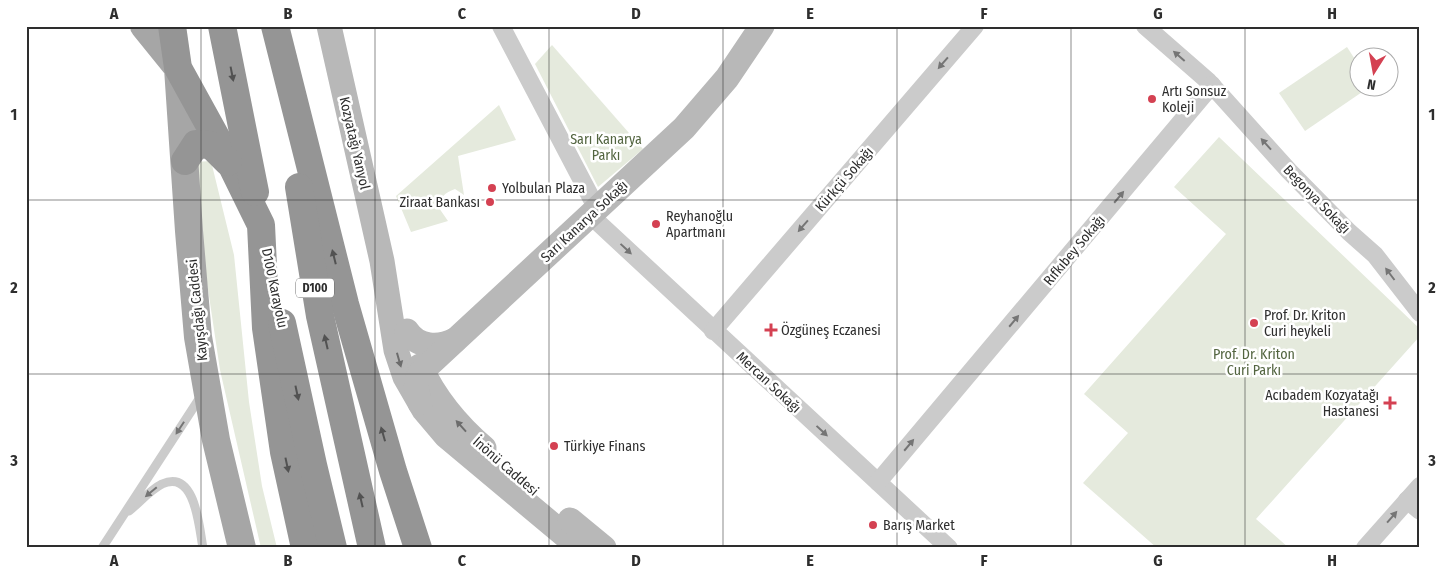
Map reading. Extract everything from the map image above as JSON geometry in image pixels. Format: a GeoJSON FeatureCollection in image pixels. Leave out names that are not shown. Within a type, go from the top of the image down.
{"type":"FeatureCollection","features":[{"type":"Feature","properties":{"kind":"highway","name":"D100"},"geometry":{"type":"LineString","coordinates":[[172,26],[178,68],[232,166],[261,225]]}},
{"type":"Feature","properties":{"kind":"highway","name":"D100 Karayolu"},"geometry":{"type":"LineString","coordinates":[[222,26],[261,225],[333,548]]}},
{"type":"Feature","properties":{"kind":"highway","name":"D100"},"geometry":{"type":"LineString","coordinates":[[275,26],[320,316],[372,548]]}},
{"type":"Feature","properties":{"kind":"highway"},"geometry":{"type":"LineString","coordinates":[[275,26],[346,304],[391,462],[418,548]]}},
{"type":"Feature","properties":{"kind":"highway"},"geometry":{"type":"LineString","coordinates":[[184,161],[196,144],[212,145],[232,166]]}},
{"type":"Feature","properties":{"kind":"highway"},"geometry":{"type":"LineString","coordinates":[[261,225],[266,328],[284,452],[305,548]]}},
{"type":"Feature","properties":{"kind":"main road"},"geometry":{"type":"LineString","coordinates":[[144,26],[178,68]]}},
{"type":"Feature","properties":{"kind":"main road","name":"Kozyatağı Yanyol"},"geometry":{"type":"LineString","coordinates":[[329,26],[382,261]]}},
{"type":"Feature","properties":{"kind":"main road","name":"Sarı Kanarya Sokağı"},"geometry":{"type":"LineString","coordinates":[[422,370],[697,115],[733,70],[762,26]]}},
{"type":"Feature","properties":{"kind":"main road","name":"Kayışdağı Caddesi"},"geometry":{"type":"LineString","coordinates":[[178,68],[198,337],[216,440],[242,548]]}},
{"type":"Feature","properties":{"kind":"main road"},"geometry":{"type":"LineString","coordinates":[[382,261],[393,283],[407,331],[422,370],[416,385],[419,399],[433,407]]}},
{"type":"Feature","properties":{"kind":"main road"},"geometry":{"type":"LineString","coordinates":[[382,261],[387,300],[399,362],[408,384],[433,407]]}},
{"type":"Feature","properties":{"kind":"main road"},"geometry":{"type":"LineString","coordinates":[[407,331],[414,339],[430,345],[441,345],[455,340]]}},
{"type":"Feature","properties":{"kind":"main road"},"geometry":{"type":"LineString","coordinates":[[433,407],[438,393],[438,374],[455,340]]}},
{"type":"Feature","properties":{"kind":"main road","name":"İnönü Caddesi"},"geometry":{"type":"LineString","coordinates":[[433,407],[455,444],[580,548]]}},
{"type":"Feature","properties":{"kind":"main road","name":"İnönü Caddesi"},"geometry":{"type":"LineString","coordinates":[[433,407],[604,548]]}},
{"type":"Feature","properties":{"kind":"street","name":"Mercan Sokağı"},"geometry":{"type":"LineString","coordinates":[[501,26],[594,212],[713,331],[949,548]]}},
{"type":"Feature","properties":{"kind":"street","name":"Kürkçü Sokağı"},"geometry":{"type":"LineString","coordinates":[[713,331],[975,26]]}},
{"type":"Feature","properties":{"kind":"street"},"geometry":{"type":"LineString","coordinates":[[1145,26],[1212,85]]}},
{"type":"Feature","properties":{"kind":"street","name":"Begonya Sokağı"},"geometry":{"type":"LineString","coordinates":[[1212,85],[1342,226],[1375,255],[1420,312]]}},
{"type":"Feature","properties":{"kind":"street","name":"Rıfkıbey Sokağı"},"geometry":{"type":"LineString","coordinates":[[878,482],[1212,85]]}},
{"type":"Feature","properties":{"kind":"street"},"geometry":{"type":"LineString","coordinates":[[1365,548],[1413,506],[1420,486]]}},
{"type":"Feature","properties":{"kind":"lane"},"geometry":{"type":"LineString","coordinates":[[102,548],[207,388]]}},
{"type":"Feature","properties":{"kind":"lane"},"geometry":{"type":"LineString","coordinates":[[121,517],[160,485],[169,482],[180,483],[186,486],[194,504],[203,548]]}},
{"type":"Feature","properties":{"kind":"green space","name":"Sarı Kanarya Parkı"},"geometry":{"type":"Polygon","coordinates":[[[552,45],[643,149],[598,187],[535,64],[552,45]]]}},
{"type":"Feature","properties":{"kind":"green space"},"geometry":{"type":"Polygon","coordinates":[[[1347,47],[1348,98],[1353,98],[1305,131],[1279,93],[1347,47]]]}},
{"type":"Feature","properties":{"kind":"green space"},"geometry":{"type":"Polygon","coordinates":[[[499,105],[516,140],[458,156],[464,195],[455,189],[441,198],[439,208],[448,221],[411,232],[396,196],[499,105]]]}},
{"type":"Feature","properties":{"kind":"green space","name":"Prof. Dr. Kriton Curi Parkı"},"geometry":{"type":"Polygon","coordinates":[[[1219,137],[1420,329],[1420,336],[1256,519],[1289,548],[1157,548],[1083,483],[1128,433],[1084,394],[1226,234],[1174,187],[1219,137]]]}},
{"type":"Feature","properties":{"kind":"green space"},"geometry":{"type":"Polygon","coordinates":[[[211,161],[234,255],[249,402],[262,486],[277,548],[261,548],[220,370],[205,269],[194,162],[211,161]]]}},
{"type":"Feature","properties":{"kind":"place","name":"Artı Sonsuz Koleji"},"geometry":{"type":"Point","coordinates":[1152,99]}},
{"type":"Feature","properties":{"kind":"place","name":"Yolbulan Plaza"},"geometry":{"type":"Point","coordinates":[492,188]}},
{"type":"Feature","properties":{"kind":"place","name":"Ziraat Bankası"},"geometry":{"type":"Point","coordinates":[490,202]}},
{"type":"Feature","properties":{"kind":"place","name":"Reyhanoğlu Apartmanı"},"geometry":{"type":"Point","coordinates":[656,224]}},
{"type":"Feature","properties":{"kind":"place","name":"Prof. Dr. Kriton Curi heykeli"},"geometry":{"type":"Point","coordinates":[1254,323]}},
{"type":"Feature","properties":{"kind":"place","name":"Özgüneş Eczanesi"},"geometry":{"type":"Point","coordinates":[771,330]}},
{"type":"Feature","properties":{"kind":"place","name":"Acıbadem Kozyatağı Hastanesi"},"geometry":{"type":"Point","coordinates":[1390,403]}},
{"type":"Feature","properties":{"kind":"place","name":"Türkiye Finans"},"geometry":{"type":"Point","coordinates":[554,446]}},
{"type":"Feature","properties":{"kind":"place","name":"Barış Market"},"geometry":{"type":"Point","coordinates":[873,525]}}]}
